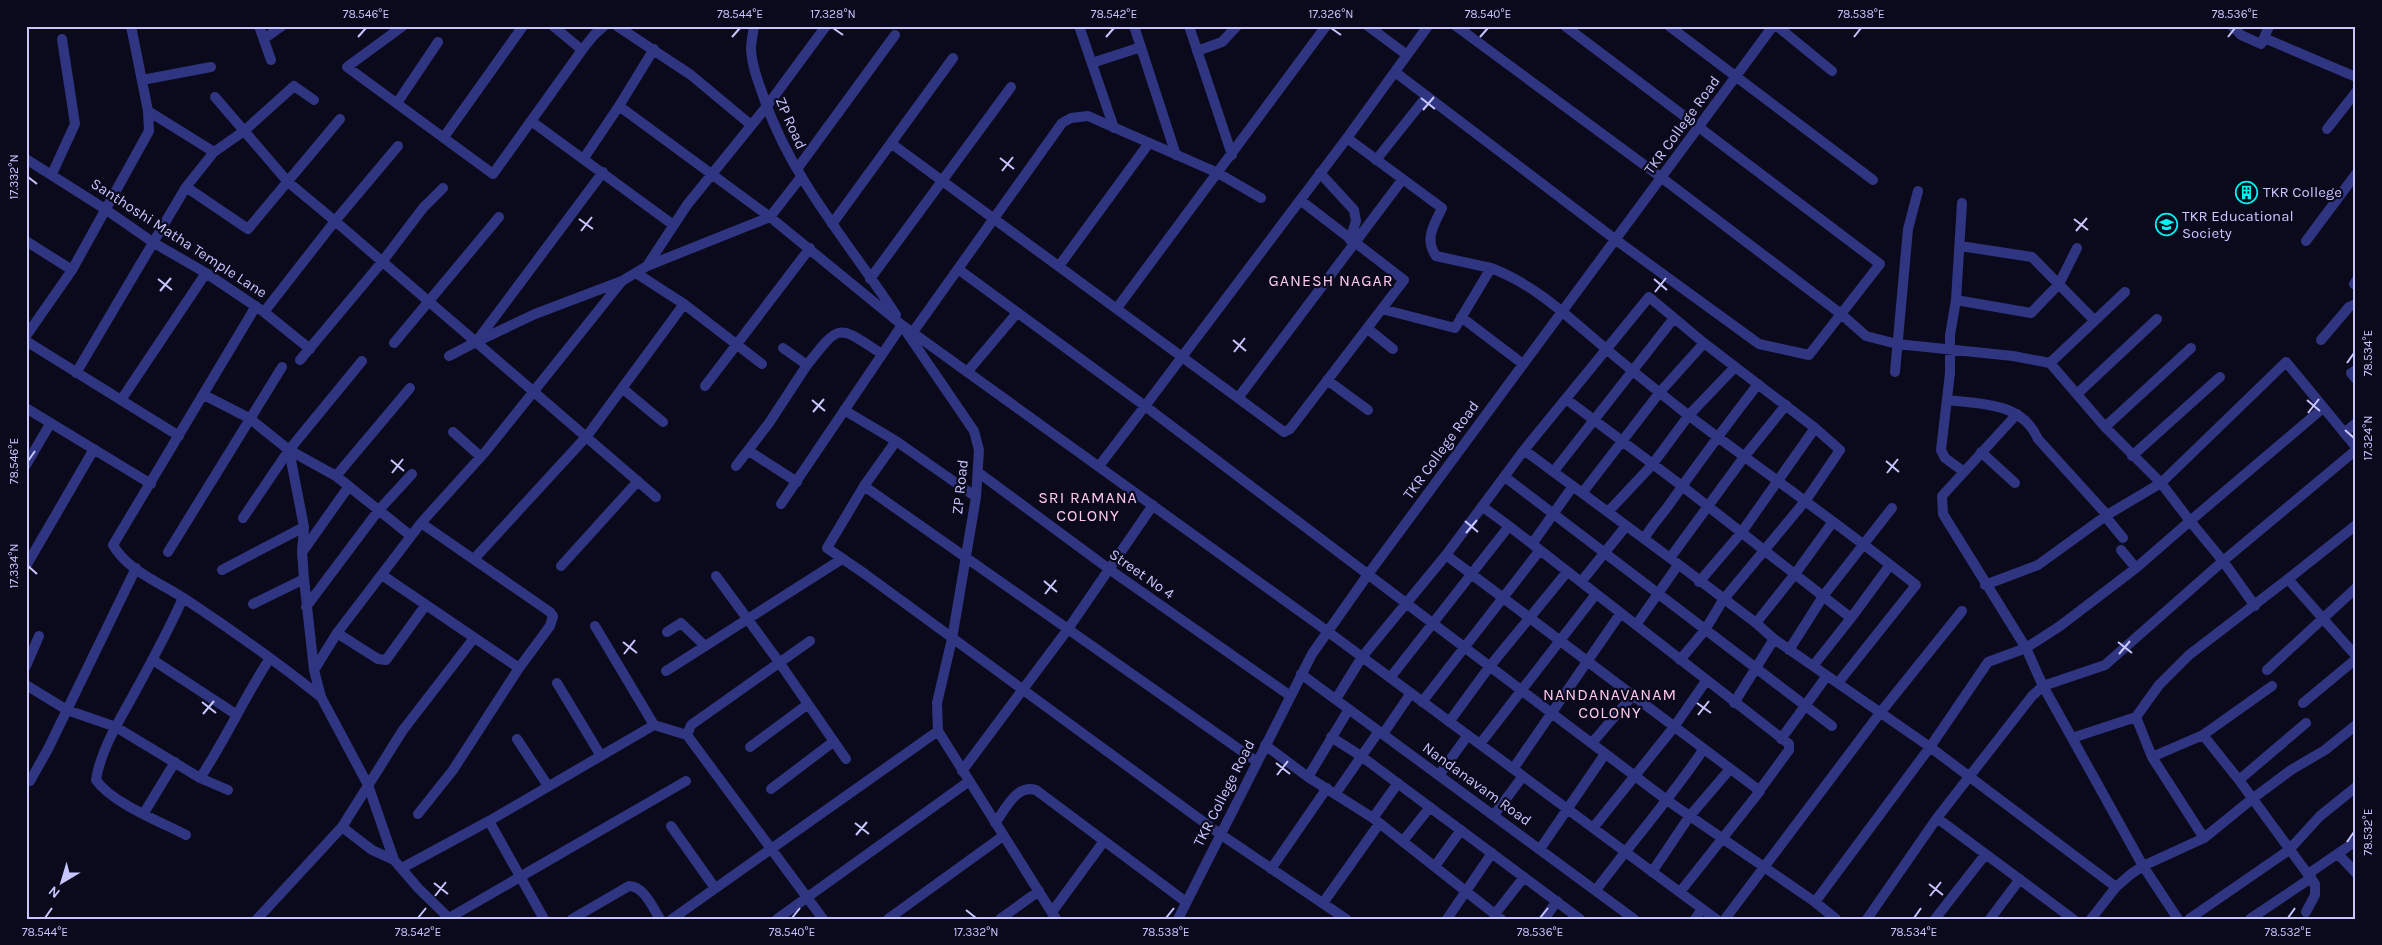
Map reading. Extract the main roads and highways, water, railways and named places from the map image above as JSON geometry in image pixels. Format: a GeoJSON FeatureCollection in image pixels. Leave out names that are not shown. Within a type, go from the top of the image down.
{"type":"FeatureCollection","features":[{"type":"Feature","properties":{"kind":"place","name":"TKR College"},"geometry":{"type":"Point","coordinates":[2247,192]}},
{"type":"Feature","properties":{"kind":"place","name":"TKR Educational Society"},"geometry":{"type":"Point","coordinates":[2166,225]}},
{"type":"Feature","properties":{"kind":"district","name":"GANESH NAGAR"},"geometry":{"type":"Point","coordinates":[1331,280]}},
{"type":"Feature","properties":{"kind":"district","name":"SRI RAMANA COLONY"},"geometry":{"type":"Point","coordinates":[1088,506]}},
{"type":"Feature","properties":{"kind":"district","name":"NANDANAVANAM COLONY"},"geometry":{"type":"Point","coordinates":[1610,703]}}]}
